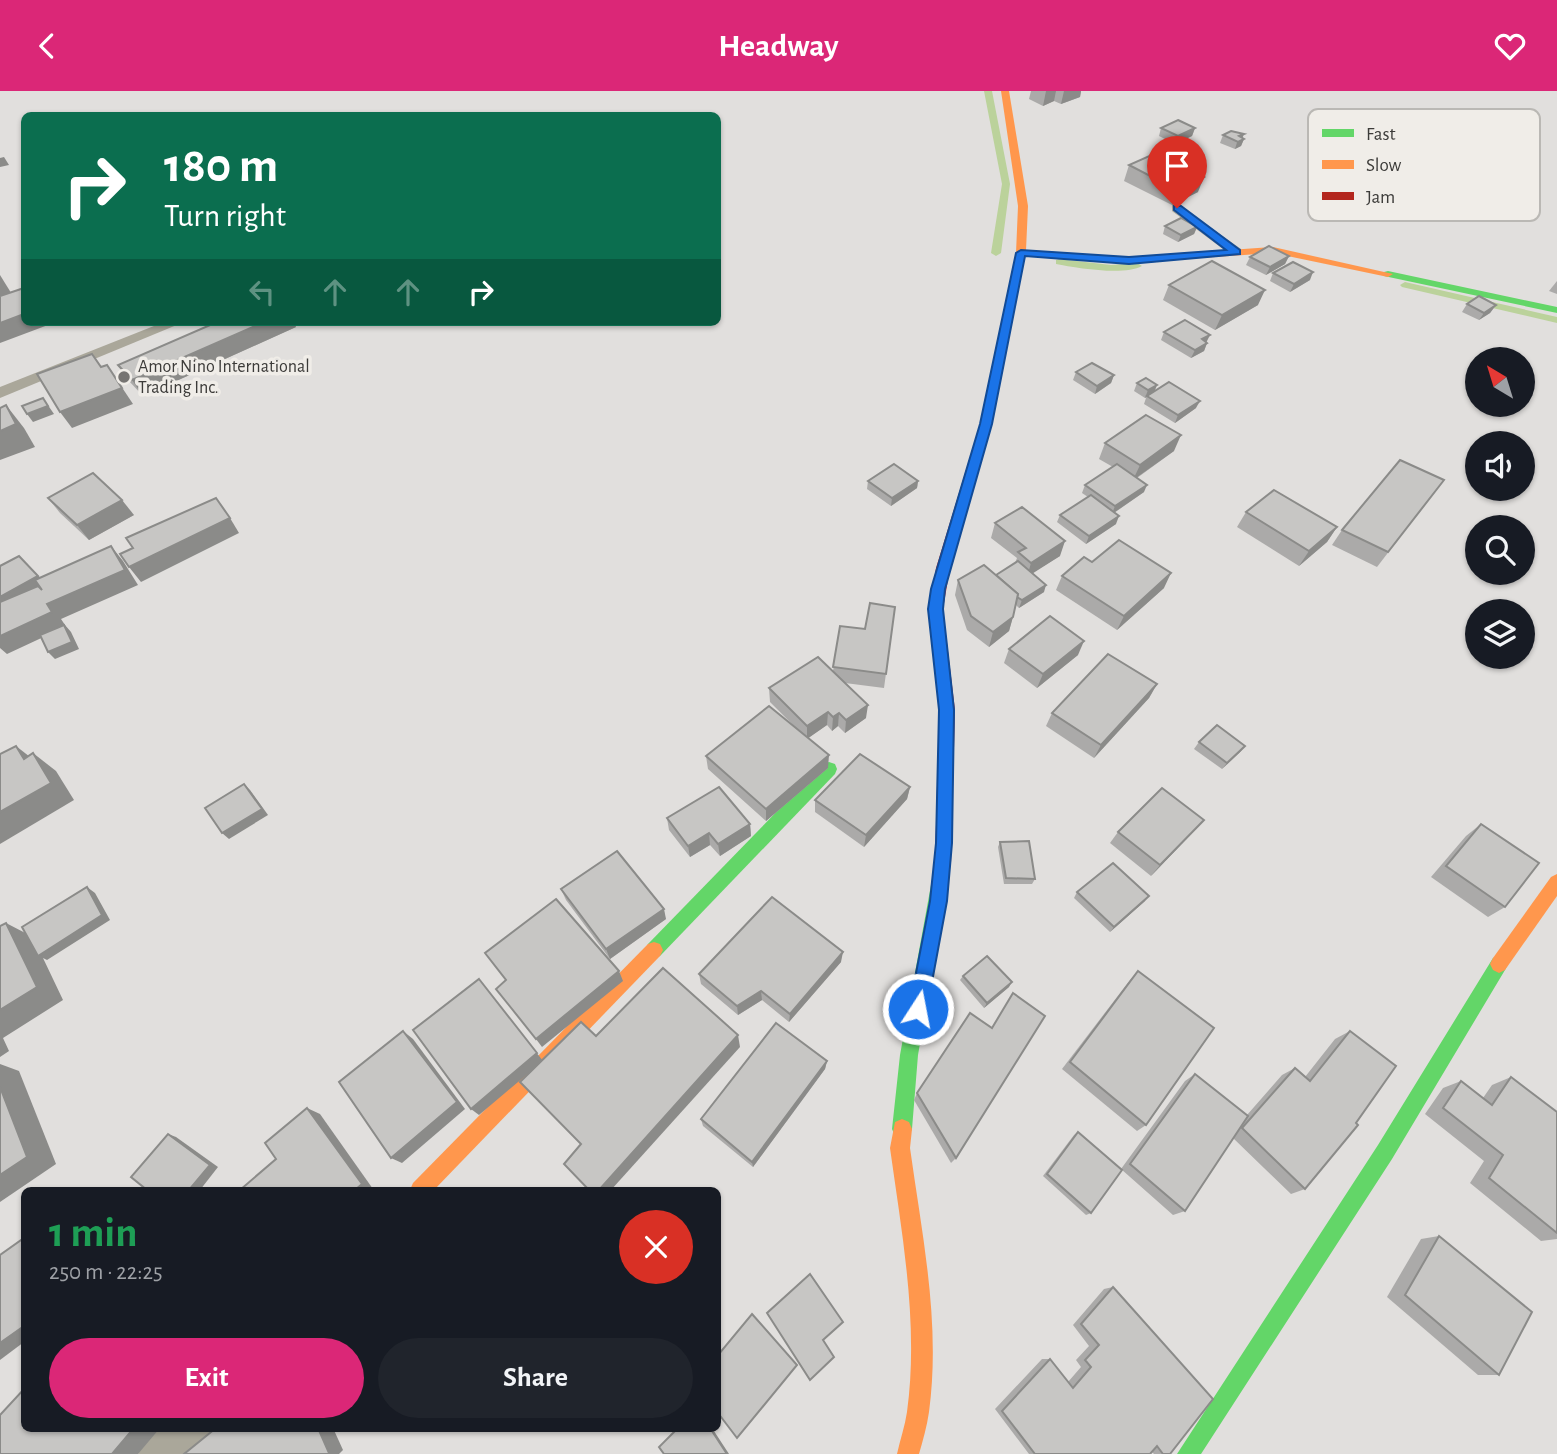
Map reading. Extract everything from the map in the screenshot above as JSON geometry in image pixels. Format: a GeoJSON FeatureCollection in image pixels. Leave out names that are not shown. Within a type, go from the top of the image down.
{"type":"FeatureCollection","features":[{"type":"Feature","properties":{"kind":"street"},"geometry":{"type":"LineString","coordinates":[[908,1454],[918,1411],[921,1347],[919,1293],[901,1148],[909,1055],[939,901],[943,865],[947,710],[936,609],[943,568],[986,424],[1021,253],[1023,206],[1005,91]]}},
{"type":"Feature","properties":{"kind":"street"},"geometry":{"type":"LineString","coordinates":[[1021,253],[1129,260],[1258,250],[1292,253],[1557,310]]}},
{"type":"Feature","properties":{"kind":"street"},"geometry":{"type":"LineString","coordinates":[[423,1187],[829,769]]}},
{"type":"Feature","properties":{"kind":"street"},"geometry":{"type":"LineString","coordinates":[[1188,1454],[1355,1198],[1515,940],[1557,882]]}},
{"type":"Feature","properties":{"kind":"street"},"geometry":{"type":"LineString","coordinates":[[166,1454],[186,1432]]}},
{"type":"Feature","properties":{"kind":"lane"},"geometry":{"type":"LineString","coordinates":[[1177,208],[1236,252]]}},
{"type":"Feature","properties":{"kind":"lane"},"geometry":{"type":"LineString","coordinates":[[0,393],[167,326]]}},
{"type":"Feature","properties":{"kind":"building"},"geometry":{"type":"Polygon","coordinates":[[[1178,120],[1195,128],[1178,136],[1161,128],[1178,120]]]}},
{"type":"Feature","properties":{"kind":"building"},"geometry":{"type":"Polygon","coordinates":[[[1231,131],[1244,134],[1239,136],[1244,139],[1238,142],[1223,135],[1231,131]]]}},
{"type":"Feature","properties":{"kind":"building"},"geometry":{"type":"Polygon","coordinates":[[[1156,153],[1204,177],[1177,190],[1129,165],[1156,153]]]}},
{"type":"Feature","properties":{"kind":"building"},"geometry":{"type":"Polygon","coordinates":[[[1181,218],[1197,227],[1181,235],[1165,226],[1181,218]]]}},
{"type":"Feature","properties":{"kind":"building"},"geometry":{"type":"Polygon","coordinates":[[[1269,246],[1289,256],[1270,267],[1250,257],[1269,246]]]}},
{"type":"Feature","properties":{"kind":"building"},"geometry":{"type":"Polygon","coordinates":[[[1212,261],[1265,290],[1222,315],[1169,285],[1212,261]]]}},
{"type":"Feature","properties":{"kind":"building"},"geometry":{"type":"Polygon","coordinates":[[[1293,262],[1313,272],[1294,284],[1273,273],[1293,262]]]}},
{"type":"Feature","properties":{"kind":"building"},"geometry":{"type":"Polygon","coordinates":[[[21,289],[21,315],[0,323],[0,296],[21,289]]]}},
{"type":"Feature","properties":{"kind":"building"},"geometry":{"type":"Polygon","coordinates":[[[1479,296],[1496,305],[1484,313],[1467,304],[1479,296]]]}},
{"type":"Feature","properties":{"kind":"building"},"geometry":{"type":"Polygon","coordinates":[[[1185,320],[1210,335],[1202,339],[1207,343],[1195,350],[1164,332],[1185,320]]]}},
{"type":"Feature","properties":{"kind":"building"},"geometry":{"type":"Polygon","coordinates":[[[208,326],[255,326],[132,380],[118,365],[208,326]]]}},
{"type":"Feature","properties":{"kind":"building"},"geometry":{"type":"Polygon","coordinates":[[[92,354],[101,367],[107,365],[122,388],[60,412],[37,374],[92,354]]]}},
{"type":"Feature","properties":{"kind":"building"},"geometry":{"type":"Polygon","coordinates":[[[1092,363],[1114,375],[1097,386],[1076,372],[1092,363]]]}},
{"type":"Feature","properties":{"kind":"building"},"geometry":{"type":"Polygon","coordinates":[[[1146,378],[1157,385],[1148,390],[1137,383],[1146,378]]]}},
{"type":"Feature","properties":{"kind":"building"},"geometry":{"type":"Polygon","coordinates":[[[1169,382],[1200,401],[1178,415],[1147,396],[1169,382]]]}},
{"type":"Feature","properties":{"kind":"building"},"geometry":{"type":"Polygon","coordinates":[[[43,398],[48,406],[27,414],[22,406],[43,398]]]}},
{"type":"Feature","properties":{"kind":"building"},"geometry":{"type":"Polygon","coordinates":[[[6,405],[16,424],[0,431],[0,408],[6,405]]]}},
{"type":"Feature","properties":{"kind":"building"},"geometry":{"type":"Polygon","coordinates":[[[1146,415],[1181,435],[1140,465],[1105,443],[1146,415]]]}},
{"type":"Feature","properties":{"kind":"building"},"geometry":{"type":"Polygon","coordinates":[[[1400,460],[1444,480],[1388,552],[1342,530],[1400,460]]]}},
{"type":"Feature","properties":{"kind":"building"},"geometry":{"type":"Polygon","coordinates":[[[894,464],[918,481],[892,498],[868,481],[894,464]]]}},
{"type":"Feature","properties":{"kind":"building"},"geometry":{"type":"Polygon","coordinates":[[[1117,464],[1147,485],[1115,506],[1085,485],[1117,464]]]}},
{"type":"Feature","properties":{"kind":"building"},"geometry":{"type":"Polygon","coordinates":[[[93,473],[122,500],[77,525],[48,498],[93,473]]]}},
{"type":"Feature","properties":{"kind":"building"},"geometry":{"type":"Polygon","coordinates":[[[1274,490],[1337,527],[1309,551],[1246,512],[1274,490]]]}},
{"type":"Feature","properties":{"kind":"building"},"geometry":{"type":"Polygon","coordinates":[[[1091,495],[1119,516],[1089,536],[1060,515],[1091,495]]]}},
{"type":"Feature","properties":{"kind":"building"},"geometry":{"type":"Polygon","coordinates":[[[216,498],[230,518],[129,567],[120,554],[133,548],[126,538],[216,498]]]}},
{"type":"Feature","properties":{"kind":"building"},"geometry":{"type":"Polygon","coordinates":[[[1022,507],[1065,541],[1031,563],[1018,552],[1026,548],[995,523],[1022,507]]]}},
{"type":"Feature","properties":{"kind":"building"},"geometry":{"type":"Polygon","coordinates":[[[1119,540],[1171,573],[1124,616],[1062,576],[1084,557],[1092,562],[1119,540]]]}},
{"type":"Feature","properties":{"kind":"building"},"geometry":{"type":"Polygon","coordinates":[[[111,546],[125,570],[47,604],[52,612],[0,636],[0,602],[38,586],[42,590],[35,580],[111,546]]]}},
{"type":"Feature","properties":{"kind":"building"},"geometry":{"type":"Polygon","coordinates":[[[19,556],[38,576],[0,597],[0,566],[19,556]]]}},
{"type":"Feature","properties":{"kind":"building"},"geometry":{"type":"Polygon","coordinates":[[[1018,561],[1046,585],[1022,600],[996,575],[1018,561]]]}},
{"type":"Feature","properties":{"kind":"building"},"geometry":{"type":"Polygon","coordinates":[[[984,565],[1018,594],[1013,617],[993,632],[971,616],[958,580],[984,565]]]}},
{"type":"Feature","properties":{"kind":"building"},"geometry":{"type":"Polygon","coordinates":[[[870,603],[895,607],[886,674],[833,667],[840,626],[865,629],[870,603]]]}},
{"type":"Feature","properties":{"kind":"building"},"geometry":{"type":"Polygon","coordinates":[[[1050,616],[1084,641],[1043,674],[1009,649],[1050,616]]]}},
{"type":"Feature","properties":{"kind":"building"},"geometry":{"type":"Polygon","coordinates":[[[64,625],[72,642],[48,652],[40,635],[64,625]]]}},
{"type":"Feature","properties":{"kind":"building"},"geometry":{"type":"Polygon","coordinates":[[[1108,654],[1157,684],[1101,745],[1052,713],[1108,654]]]}},
{"type":"Feature","properties":{"kind":"building"},"geometry":{"type":"Polygon","coordinates":[[[818,657],[868,705],[846,720],[839,713],[833,717],[828,712],[807,726],[769,688],[818,657]]]}},
{"type":"Feature","properties":{"kind":"building"},"geometry":{"type":"Polygon","coordinates":[[[769,706],[829,755],[766,809],[706,756],[769,706]]]}},
{"type":"Feature","properties":{"kind":"building"},"geometry":{"type":"Polygon","coordinates":[[[1217,725],[1245,746],[1227,763],[1199,742],[1217,725]]]}},
{"type":"Feature","properties":{"kind":"building"},"geometry":{"type":"Polygon","coordinates":[[[16,746],[24,759],[33,753],[51,783],[0,812],[0,754],[16,746]]]}},
{"type":"Feature","properties":{"kind":"building"},"geometry":{"type":"Polygon","coordinates":[[[860,754],[910,787],[866,835],[815,800],[860,754]]]}},
{"type":"Feature","properties":{"kind":"building"},"geometry":{"type":"Polygon","coordinates":[[[244,784],[262,809],[222,833],[205,808],[244,784]]]}},
{"type":"Feature","properties":{"kind":"building"},"geometry":{"type":"Polygon","coordinates":[[[719,787],[750,824],[718,844],[709,833],[688,846],[667,818],[719,787]]]}},
{"type":"Feature","properties":{"kind":"building"},"geometry":{"type":"Polygon","coordinates":[[[1162,788],[1204,820],[1160,865],[1118,832],[1162,788]]]}},
{"type":"Feature","properties":{"kind":"building"},"geometry":{"type":"Polygon","coordinates":[[[1481,824],[1539,863],[1505,907],[1446,866],[1481,824]]]}},
{"type":"Feature","properties":{"kind":"building"},"geometry":{"type":"Polygon","coordinates":[[[1029,841],[1035,879],[1006,878],[1000,842],[1029,841]]]}},
{"type":"Feature","properties":{"kind":"building"},"geometry":{"type":"Polygon","coordinates":[[[617,851],[664,909],[606,949],[561,889],[617,851]]]}},
{"type":"Feature","properties":{"kind":"building"},"geometry":{"type":"Polygon","coordinates":[[[1113,863],[1149,896],[1114,927],[1077,892],[1113,863]]]}},
{"type":"Feature","properties":{"kind":"building"},"geometry":{"type":"Polygon","coordinates":[[[87,887],[102,915],[38,956],[22,927],[87,887]]]}},
{"type":"Feature","properties":{"kind":"building"},"geometry":{"type":"Polygon","coordinates":[[[772,897],[843,952],[790,1014],[761,991],[737,1006],[699,974],[772,897]]]}},
{"type":"Feature","properties":{"kind":"building"},"geometry":{"type":"Polygon","coordinates":[[[556,899],[619,971],[536,1039],[496,989],[506,980],[485,953],[556,899]]]}},
{"type":"Feature","properties":{"kind":"building"},"geometry":{"type":"Polygon","coordinates":[[[6,923],[37,987],[0,1010],[0,926],[6,923]]]}},
{"type":"Feature","properties":{"kind":"building"},"geometry":{"type":"Polygon","coordinates":[[[987,956],[1012,982],[987,1003],[963,976],[987,956]]]}},
{"type":"Feature","properties":{"kind":"building"},"geometry":{"type":"Polygon","coordinates":[[[663,968],[738,1035],[602,1187],[586,1187],[564,1164],[581,1144],[520,1082],[581,1022],[596,1036],[663,968]]]}},
{"type":"Feature","properties":{"kind":"building"},"geometry":{"type":"Polygon","coordinates":[[[1138,971],[1214,1028],[1146,1125],[1070,1062],[1138,971]]]}},
{"type":"Feature","properties":{"kind":"building"},"geometry":{"type":"Polygon","coordinates":[[[479,979],[537,1053],[471,1109],[413,1030],[479,979]]]}},
{"type":"Feature","properties":{"kind":"building"},"geometry":{"type":"Polygon","coordinates":[[[1013,993],[1045,1016],[956,1158],[917,1093],[970,1013],[992,1028],[1013,993]]]}},
{"type":"Feature","properties":{"kind":"building"},"geometry":{"type":"Polygon","coordinates":[[[776,1023],[827,1061],[752,1162],[701,1119],[776,1023]]]}},
{"type":"Feature","properties":{"kind":"building"},"geometry":{"type":"Polygon","coordinates":[[[403,1031],[457,1102],[391,1158],[339,1082],[403,1031]]]}},
{"type":"Feature","properties":{"kind":"building"},"geometry":{"type":"Polygon","coordinates":[[[1350,1031],[1396,1066],[1356,1123],[1358,1125],[1305,1189],[1242,1128],[1295,1068],[1310,1081],[1350,1031]]]}},
{"type":"Feature","properties":{"kind":"building"},"geometry":{"type":"Polygon","coordinates":[[[1195,1074],[1248,1116],[1185,1211],[1130,1164],[1195,1074]]]}},
{"type":"Feature","properties":{"kind":"building"},"geometry":{"type":"Polygon","coordinates":[[[1511,1077],[1557,1112],[1557,1233],[1489,1178],[1503,1155],[1443,1108],[1461,1081],[1492,1105],[1511,1077]]]}},
{"type":"Feature","properties":{"kind":"building"},"geometry":{"type":"Polygon","coordinates":[[[0,1087],[27,1157],[0,1175],[0,1087]]]}},
{"type":"Feature","properties":{"kind":"building"},"geometry":{"type":"Polygon","coordinates":[[[307,1108],[362,1184],[358,1187],[243,1187],[276,1159],[265,1143],[307,1108]]]}},
{"type":"Feature","properties":{"kind":"building"},"geometry":{"type":"Polygon","coordinates":[[[1078,1132],[1122,1170],[1091,1213],[1047,1174],[1078,1132]]]}},
{"type":"Feature","properties":{"kind":"building"},"geometry":{"type":"Polygon","coordinates":[[[168,1134],[210,1165],[192,1187],[143,1187],[131,1177],[168,1134]]]}},
{"type":"Feature","properties":{"kind":"building"},"geometry":{"type":"Polygon","coordinates":[[[1439,1236],[1532,1312],[1499,1375],[1405,1295],[1439,1236]]]}},
{"type":"Feature","properties":{"kind":"building"},"geometry":{"type":"Polygon","coordinates":[[[21,1240],[21,1328],[0,1343],[0,1255],[21,1240]]]}},
{"type":"Feature","properties":{"kind":"building"},"geometry":{"type":"Polygon","coordinates":[[[810,1274],[843,1322],[823,1340],[834,1357],[810,1380],[767,1313],[810,1274]]]}},
{"type":"Feature","properties":{"kind":"building"},"geometry":{"type":"Polygon","coordinates":[[[1113,1287],[1213,1399],[1170,1454],[1163,1454],[1157,1446],[1150,1454],[1035,1454],[1002,1411],[1050,1359],[1073,1388],[1091,1367],[1085,1360],[1099,1345],[1081,1324],[1113,1287]]]}},
{"type":"Feature","properties":{"kind":"building"},"geometry":{"type":"Polygon","coordinates":[[[752,1314],[797,1365],[737,1438],[721,1417],[721,1351],[752,1314]]]}},
{"type":"Feature","properties":{"kind":"building"},"geometry":{"type":"Polygon","coordinates":[[[21,1392],[21,1432],[131,1432],[112,1454],[0,1454],[0,1415],[21,1392]]]}},
{"type":"Feature","properties":{"kind":"building"},"geometry":{"type":"Polygon","coordinates":[[[211,1432],[320,1432],[329,1453],[328,1454],[184,1454],[211,1432]]]}},
{"type":"Feature","properties":{"kind":"building"},"geometry":{"type":"Polygon","coordinates":[[[674,1432],[713,1432],[727,1454],[664,1454],[659,1447],[674,1432]]]}},
{"type":"Feature","properties":{"kind":"waterway"},"geometry":{"type":"LineString","coordinates":[[988,91],[1006,184],[996,253]]}},
{"type":"Feature","properties":{"kind":"waterway"},"geometry":{"type":"LineString","coordinates":[[1059,262],[1111,268],[1137,266]]}},
{"type":"Feature","properties":{"kind":"waterway"},"geometry":{"type":"LineString","coordinates":[[1405,285],[1557,320]]}},
{"type":"Feature","properties":{"kind":"traffic: fast"},"geometry":{"type":"LineString","coordinates":[[1388,274],[1557,310]]}},
{"type":"Feature","properties":{"kind":"traffic: fast"},"geometry":{"type":"LineString","coordinates":[[654,950],[829,769]]}},
{"type":"Feature","properties":{"kind":"traffic: fast"},"geometry":{"type":"LineString","coordinates":[[902,1129],[909,1055],[943,863]]}},
{"type":"Feature","properties":{"kind":"traffic: fast"},"geometry":{"type":"LineString","coordinates":[[1188,1454],[1385,1152],[1499,964]]}},
{"type":"Feature","properties":{"kind":"traffic: slow"},"geometry":{"type":"LineString","coordinates":[[1005,91],[1023,206],[1021,253],[1009,309]]}},
{"type":"Feature","properties":{"kind":"traffic: slow"},"geometry":{"type":"LineString","coordinates":[[1021,253],[1129,260],[1273,250],[1388,274]]}},
{"type":"Feature","properties":{"kind":"traffic: slow"},"geometry":{"type":"LineString","coordinates":[[1499,964],[1557,882]]}},
{"type":"Feature","properties":{"kind":"traffic: slow"},"geometry":{"type":"LineString","coordinates":[[423,1187],[654,950]]}},
{"type":"Feature","properties":{"kind":"traffic: slow"},"geometry":{"type":"LineString","coordinates":[[902,1129],[900,1148],[918,1280],[922,1346],[918,1412],[908,1454]]}},
{"type":"Feature","properties":{"kind":"traffic: jam"},"geometry":{"type":"LineString","coordinates":[[943,863],[947,710],[936,609],[943,568],[986,424],[1009,309]]}},
{"type":"Feature","properties":{"kind":"place","name":"Amor Nino International Trading Inc."},"geometry":{"type":"Point","coordinates":[124,377]}},
{"type":"Feature","properties":{"kind":"route"},"geometry":{"type":"LineString","coordinates":[[918,1009],[939,901],[943,865],[947,710],[936,609],[938,589],[986,424],[1021,253],[1129,260],[1236,252],[1177,208]]}}]}
